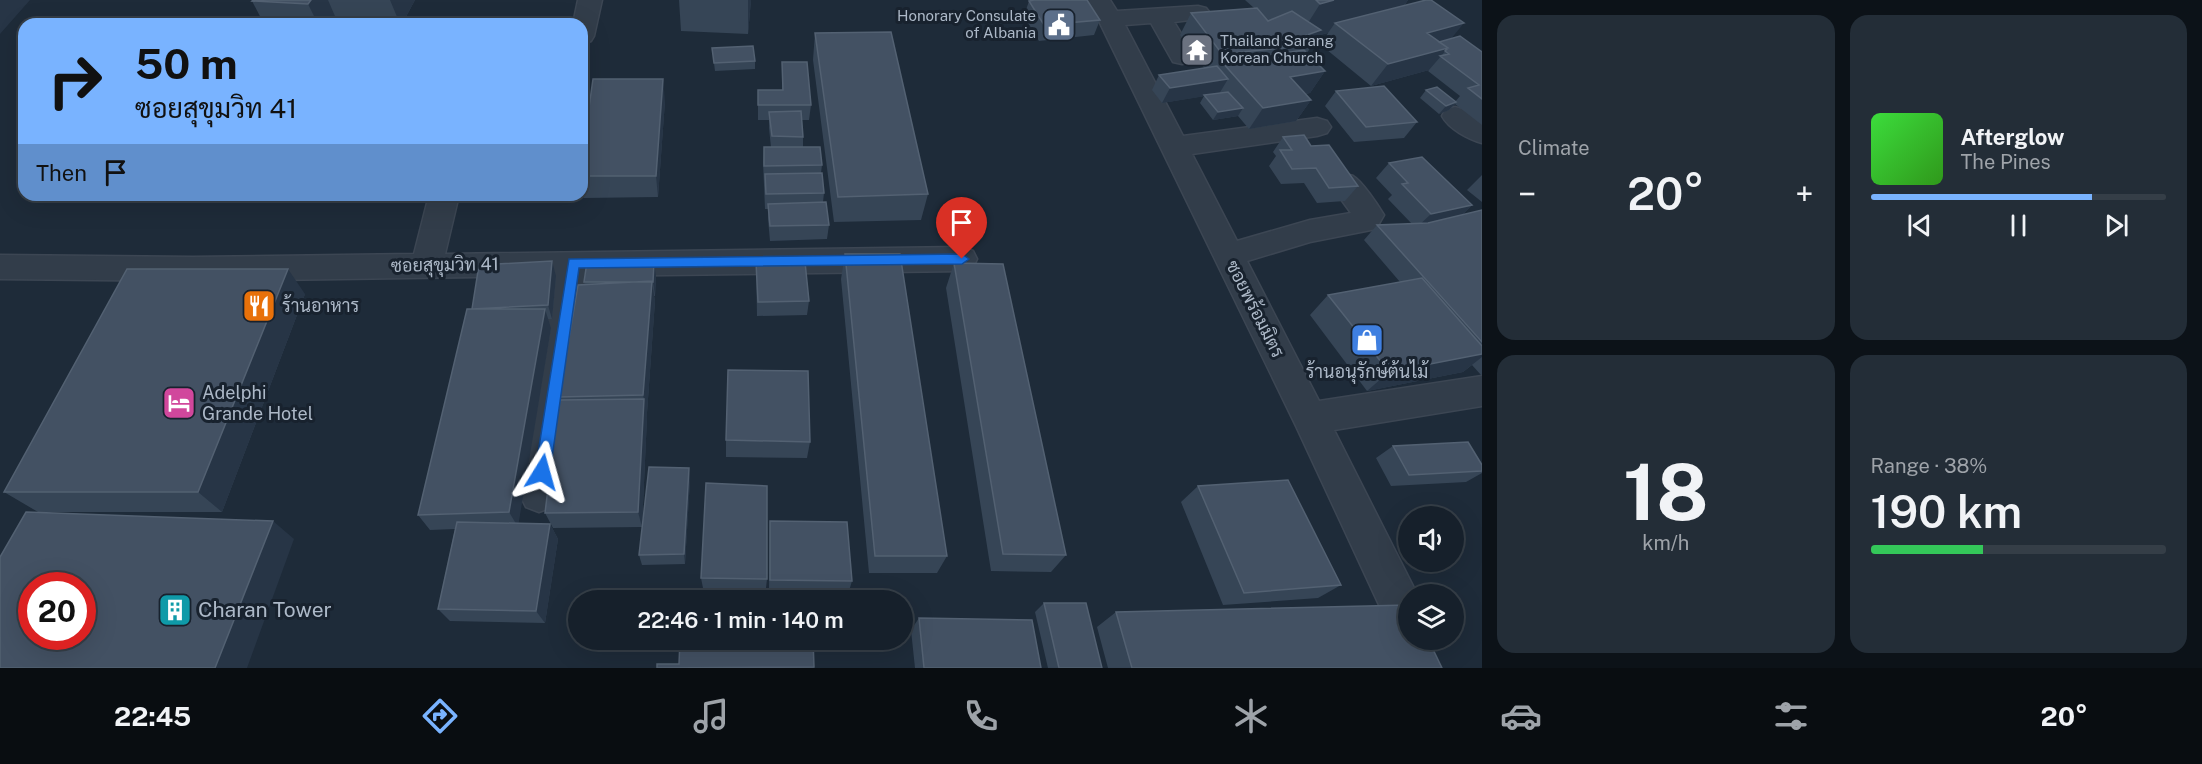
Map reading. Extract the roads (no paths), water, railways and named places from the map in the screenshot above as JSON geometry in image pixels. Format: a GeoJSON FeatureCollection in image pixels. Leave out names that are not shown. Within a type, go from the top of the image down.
{"type":"FeatureCollection","features":[{"type":"Feature","properties":{"kind":"street"},"geometry":{"type":"LineString","coordinates":[[586,18],[590,0]]}},
{"type":"Feature","properties":{"kind":"street"},"geometry":{"type":"LineString","coordinates":[[1104,9],[1159,16],[1198,13]]}},
{"type":"Feature","properties":{"kind":"street","name":"ซอยพร้อมมิตร"},"geometry":{"type":"LineString","coordinates":[[1104,9],[1310,418],[1398,599]]}},
{"type":"Feature","properties":{"kind":"street"},"geometry":{"type":"LineString","coordinates":[[1159,16],[1182,56]]}},
{"type":"Feature","properties":{"kind":"street"},"geometry":{"type":"LineString","coordinates":[[1455,116],[1482,134]]}},
{"type":"Feature","properties":{"kind":"street"},"geometry":{"type":"LineString","coordinates":[[1174,147],[1317,127]]}},
{"type":"Feature","properties":{"kind":"street"},"geometry":{"type":"LineString","coordinates":[[1228,255],[1310,231],[1365,221],[1369,215],[1344,184]]}},
{"type":"Feature","properties":{"kind":"street"},"geometry":{"type":"LineString","coordinates":[[427,265],[443,201]]}},
{"type":"Feature","properties":{"kind":"street","name":"ซอยสุขุมวิท 41"},"geometry":{"type":"LineString","coordinates":[[0,267],[193,269],[962,259]]}},
{"type":"Feature","properties":{"kind":"street"},"geometry":{"type":"LineString","coordinates":[[539,495],[573,263]]}},
{"type":"Feature","properties":{"kind":"street"},"geometry":{"type":"LineString","coordinates":[[474,298],[482,264]]}},
{"type":"Feature","properties":{"kind":"street"},"geometry":{"type":"LineString","coordinates":[[1310,418],[1482,391]]}},
{"type":"Feature","properties":{"kind":"place","name":"Honorary Consulate of Albania"},"geometry":{"type":"Point","coordinates":[1059,25]}},
{"type":"Feature","properties":{"kind":"place","name":"Thailand Sarang Korean Church"},"geometry":{"type":"Point","coordinates":[1197,50]}},
{"type":"Feature","properties":{"kind":"place","name":"ร้านอาหาร"},"geometry":{"type":"Point","coordinates":[259,306]}},
{"type":"Feature","properties":{"kind":"place","name":"ร้านอนุรักษ์ต้นไม้"},"geometry":{"type":"Point","coordinates":[1367,340]}},
{"type":"Feature","properties":{"kind":"place","name":"Adelphi Grande Hotel"},"geometry":{"type":"Point","coordinates":[179,403]}},
{"type":"Feature","properties":{"kind":"place","name":"Charan Tower"},"geometry":{"type":"Point","coordinates":[175,610]}}]}
